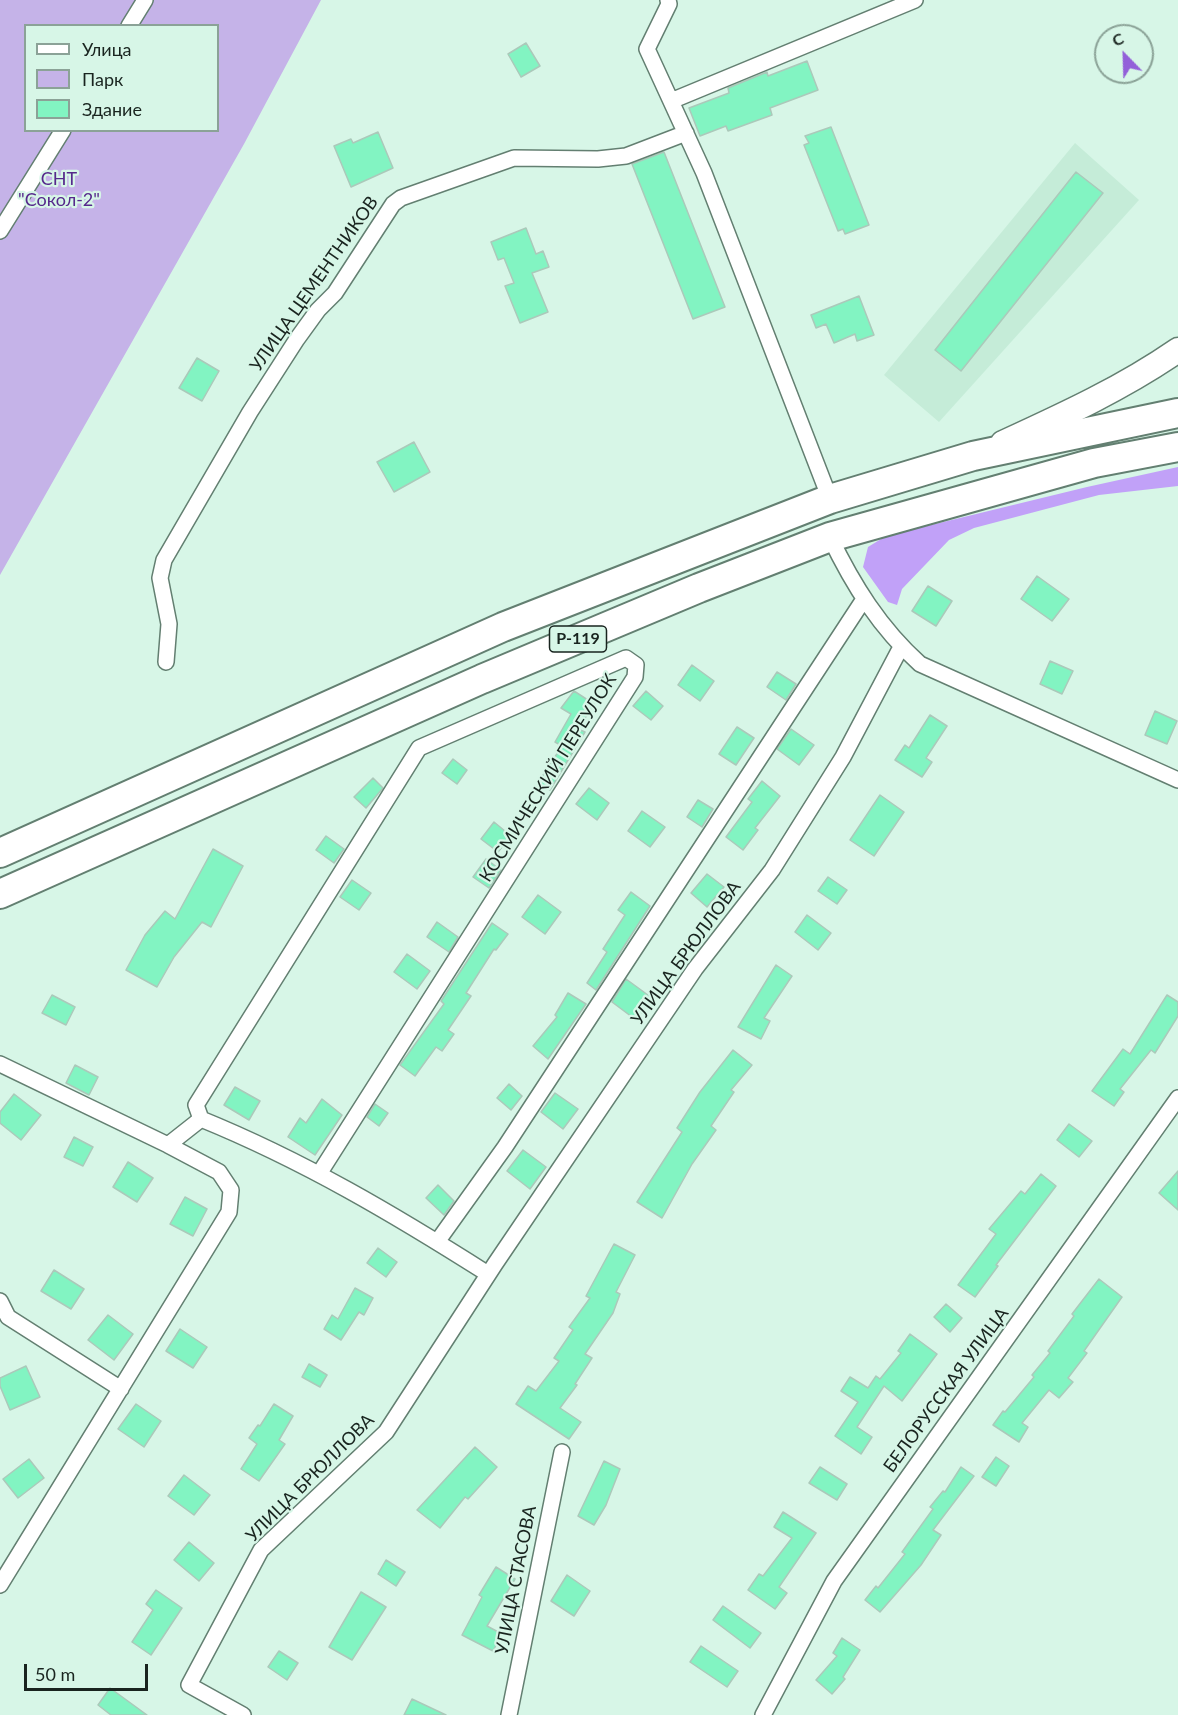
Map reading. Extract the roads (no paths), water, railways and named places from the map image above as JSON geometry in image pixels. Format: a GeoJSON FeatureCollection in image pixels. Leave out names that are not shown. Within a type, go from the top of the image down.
{"type":"FeatureCollection","features":[{"type":"Feature","properties":{"kind":"highway","name":"Р-119"},"geometry":{"type":"LineString","coordinates":[[0,853],[503,627],[830,499],[973,456],[1178,413]]}},
{"type":"Feature","properties":{"kind":"highway","name":"Р-119"},"geometry":{"type":"LineString","coordinates":[[0,894],[482,679],[699,588],[830,537],[1094,463],[1178,447]]}},
{"type":"Feature","properties":{"kind":"main road"},"geometry":{"type":"LineString","coordinates":[[973,456],[1094,402],[1144,374],[1178,350]]}},
{"type":"Feature","properties":{"kind":"street"},"geometry":{"type":"LineString","coordinates":[[130,24],[145,0]]}},
{"type":"Feature","properties":{"kind":"street"},"geometry":{"type":"LineString","coordinates":[[668,0],[669,4],[647,49],[704,173],[830,499]]}},
{"type":"Feature","properties":{"kind":"street"},"geometry":{"type":"LineString","coordinates":[[671,101],[915,0]]}},
{"type":"Feature","properties":{"kind":"street"},"geometry":{"type":"LineString","coordinates":[[0,231],[62,132]]}},
{"type":"Feature","properties":{"kind":"street","name":"УЛИЦА ЦЕМЕНТНИКОВ"},"geometry":{"type":"LineString","coordinates":[[166,662],[169,624],[160,578],[164,560],[250,412],[291,348],[318,310],[335,294],[393,204],[401,198],[514,158],[598,159],[617,157],[686,134]]}},
{"type":"Feature","properties":{"kind":"street"},"geometry":{"type":"LineString","coordinates":[[830,537],[852,584],[901,647],[920,664],[1178,780]]}},
{"type":"Feature","properties":{"kind":"street"},"geometry":{"type":"LineString","coordinates":[[438,1242],[511,1137],[864,599]]}},
{"type":"Feature","properties":{"kind":"street","name":"УЛИЦА БРЮЛЛОВА"},"geometry":{"type":"LineString","coordinates":[[243,1715],[189,1685],[261,1550],[386,1432],[488,1274],[695,969],[772,870],[843,758],[901,647]]}},
{"type":"Feature","properties":{"kind":"street","name":"КОСМИЧЕСКИЙ ПЕРЕУЛОК"},"geometry":{"type":"LineString","coordinates":[[201,1119],[196,1105],[419,748],[626,658],[636,665],[635,677],[319,1174]]}},
{"type":"Feature","properties":{"kind":"street"},"geometry":{"type":"LineString","coordinates":[[0,1064],[219,1172],[231,1190],[229,1212],[0,1585]]}},
{"type":"Feature","properties":{"kind":"street","name":"БЕЛОРУССКАЯ УЛИЦА"},"geometry":{"type":"LineString","coordinates":[[763,1715],[834,1581],[1178,1098]]}},
{"type":"Feature","properties":{"kind":"street"},"geometry":{"type":"LineString","coordinates":[[168,1145],[201,1119],[248,1138],[385,1209],[488,1274]]}},
{"type":"Feature","properties":{"kind":"street"},"geometry":{"type":"LineString","coordinates":[[0,1301],[8,1317],[120,1389]]}},
{"type":"Feature","properties":{"kind":"street","name":"УЛИЦА СТАСОВА"},"geometry":{"type":"LineString","coordinates":[[509,1715],[562,1452]]}},
{"type":"Feature","properties":{"kind":"park label","name":"СНТ \"Сокол-2\""},"geometry":{"type":"Point","coordinates":[59,189]}}]}
